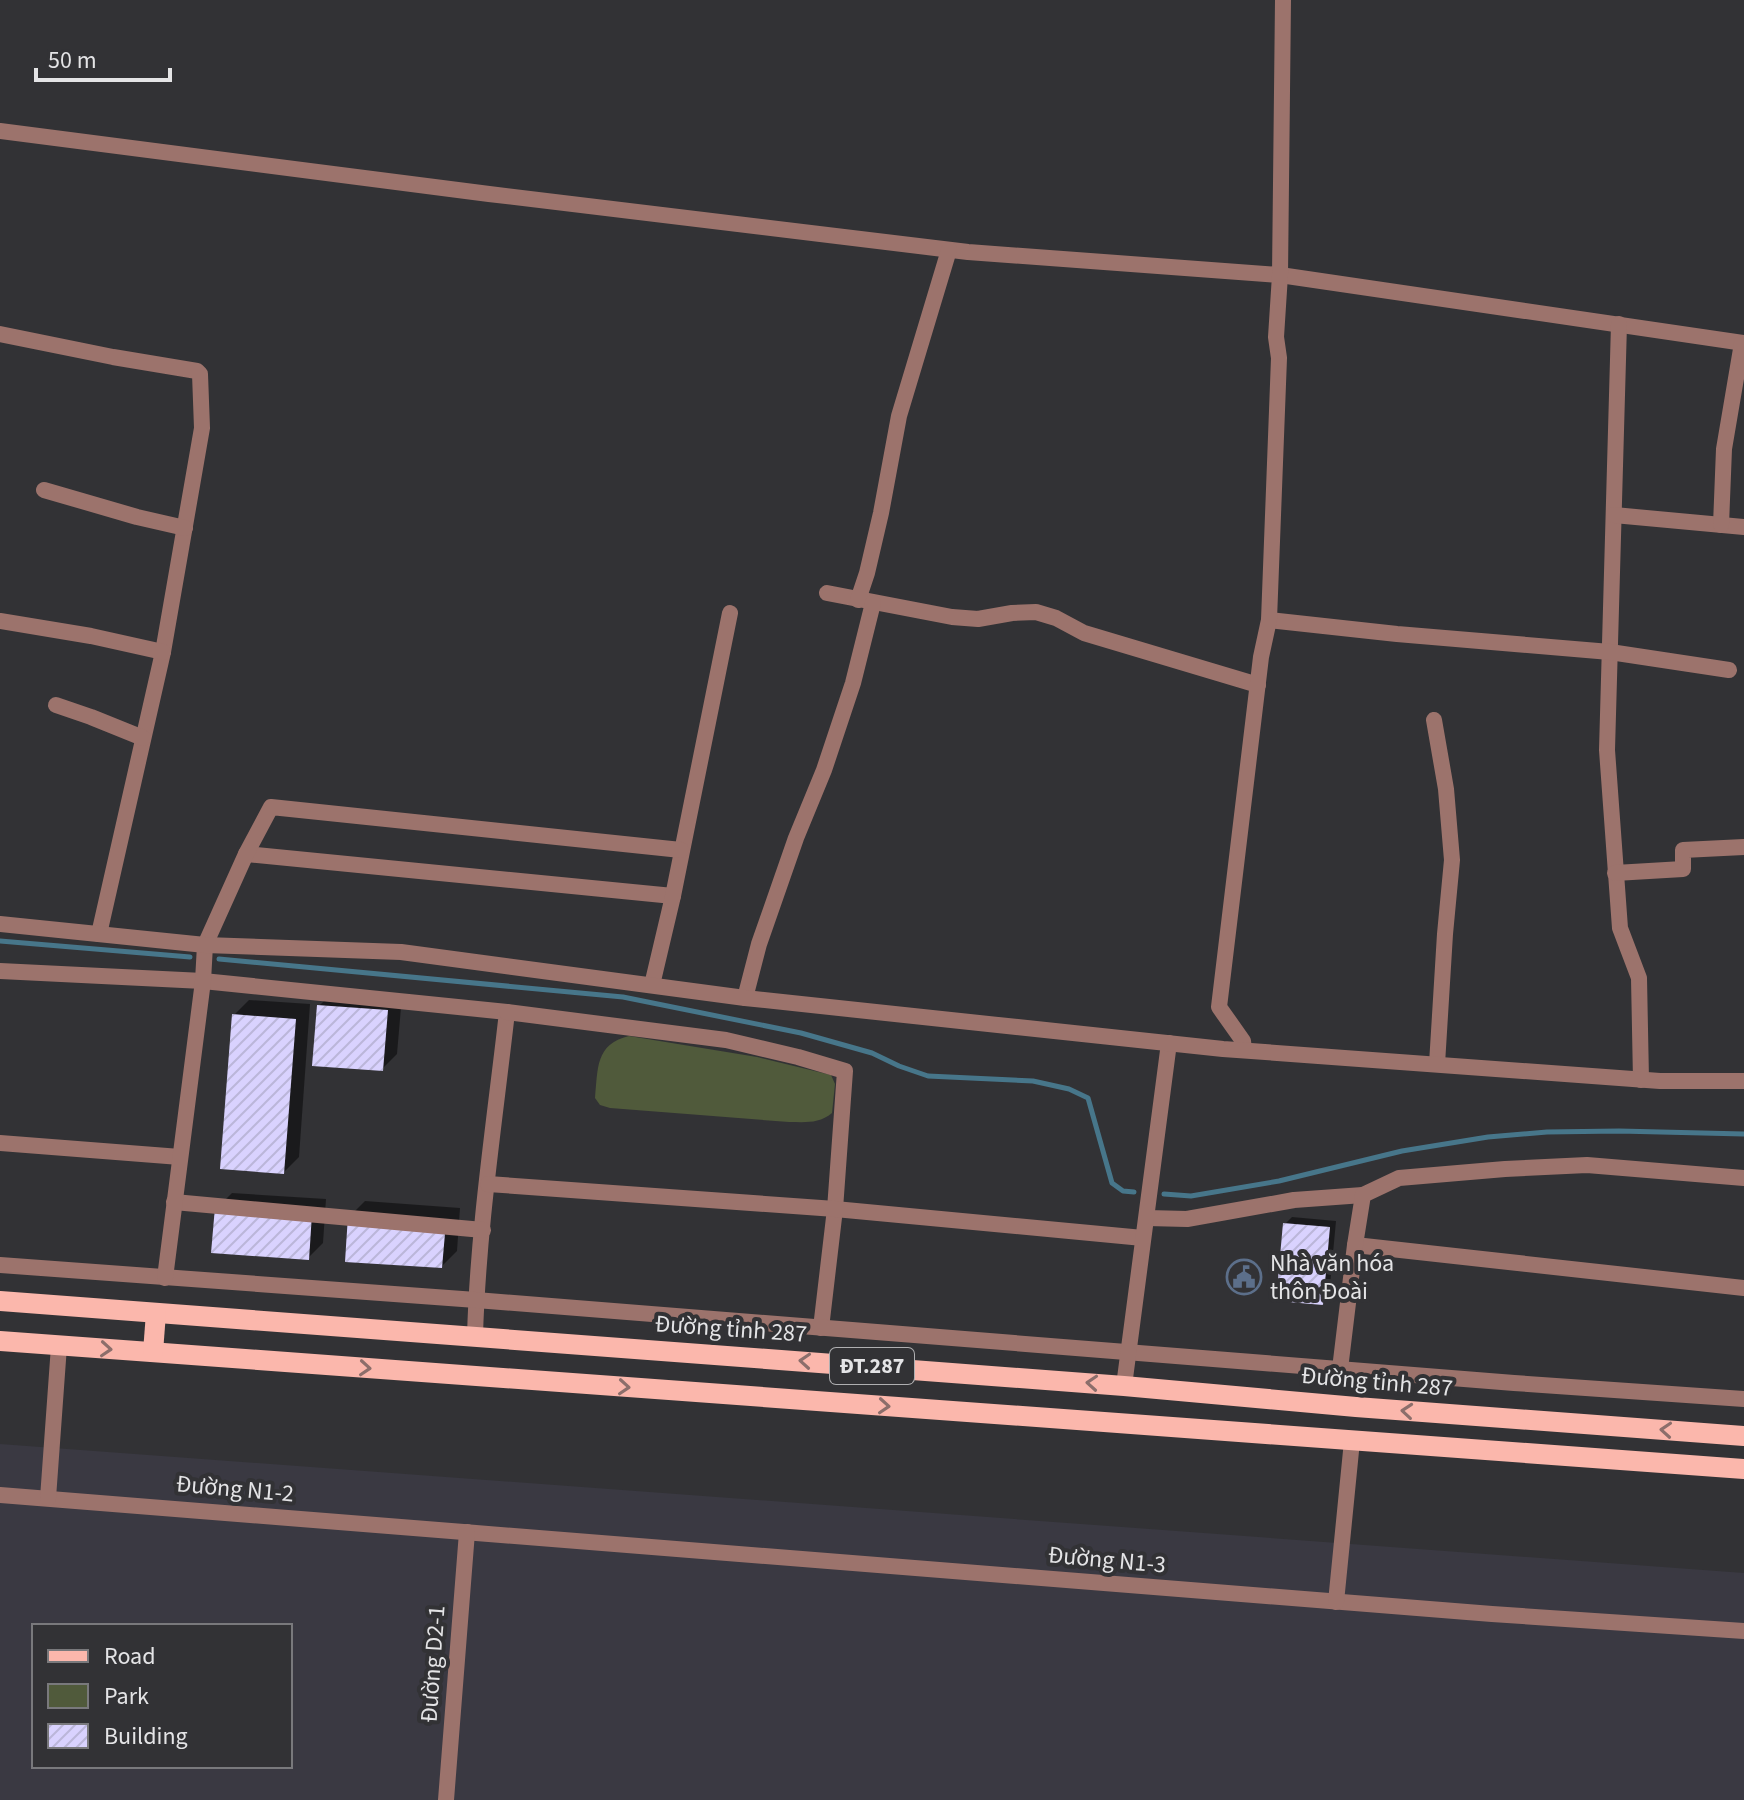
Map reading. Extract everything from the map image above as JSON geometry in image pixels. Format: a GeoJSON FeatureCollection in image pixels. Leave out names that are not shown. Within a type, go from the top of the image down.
{"type":"FeatureCollection","features":[{"type":"Feature","properties":{"kind":"main road","name":"Đường tỉnh 287"},"geometry":{"type":"LineString","coordinates":[[0,1301],[1744,1436]]}},
{"type":"Feature","properties":{"kind":"main road"},"geometry":{"type":"LineString","coordinates":[[153,1352],[156,1313]]}},
{"type":"Feature","properties":{"kind":"main road","name":"ĐT.287"},"geometry":{"type":"LineString","coordinates":[[0,1341],[1744,1469]]}},
{"type":"Feature","properties":{"kind":"street"},"geometry":{"type":"LineString","coordinates":[[1244,1050],[1243,1041],[1219,1007],[1261,657],[1269,620],[1279,358],[1276,337],[1280,275],[1283,0]]}},
{"type":"Feature","properties":{"kind":"street"},"geometry":{"type":"LineString","coordinates":[[0,131],[949,250],[1280,275],[1743,343],[1724,449],[1721,525]]}},
{"type":"Feature","properties":{"kind":"street"},"geometry":{"type":"LineString","coordinates":[[745,998],[759,944],[853,683],[867,573],[899,416],[949,250]]}},
{"type":"Feature","properties":{"kind":"street"},"geometry":{"type":"LineString","coordinates":[[1619,324],[1607,750],[1620,928],[1639,978],[1641,1080]]}},
{"type":"Feature","properties":{"kind":"street"},"geometry":{"type":"LineString","coordinates":[[0,334],[200,374],[202,428],[163,652],[99,934]]}},
{"type":"Feature","properties":{"kind":"street"},"geometry":{"type":"LineString","coordinates":[[44,490],[185,528]]}},
{"type":"Feature","properties":{"kind":"street"},"geometry":{"type":"LineString","coordinates":[[1614,515],[1744,527]]}},
{"type":"Feature","properties":{"kind":"street"},"geometry":{"type":"LineString","coordinates":[[827,593],[952,617],[978,619],[1036,612],[1056,618],[1084,633],[1258,685]]}},
{"type":"Feature","properties":{"kind":"street"},"geometry":{"type":"LineString","coordinates":[[652,985],[730,613]]}},
{"type":"Feature","properties":{"kind":"street"},"geometry":{"type":"LineString","coordinates":[[1269,620],[1610,652],[1729,670]]}},
{"type":"Feature","properties":{"kind":"street"},"geometry":{"type":"LineString","coordinates":[[0,621],[163,652]]}},
{"type":"Feature","properties":{"kind":"street"},"geometry":{"type":"LineString","coordinates":[[56,705],[143,738]]}},
{"type":"Feature","properties":{"kind":"street"},"geometry":{"type":"LineString","coordinates":[[1434,720],[1446,789],[1452,860],[1437,1064]]}},
{"type":"Feature","properties":{"kind":"street"},"geometry":{"type":"LineString","coordinates":[[165,1278],[205,945],[271,807],[681,850]]}},
{"type":"Feature","properties":{"kind":"street"},"geometry":{"type":"LineString","coordinates":[[1615,873],[1683,869],[1683,850],[1744,847]]}},
{"type":"Feature","properties":{"kind":"street"},"geometry":{"type":"LineString","coordinates":[[246,854],[673,896]]}},
{"type":"Feature","properties":{"kind":"street"},"geometry":{"type":"LineString","coordinates":[[0,924],[205,945],[401,952],[745,998],[1244,1050],[1641,1080],[1744,1081]]}},
{"type":"Feature","properties":{"kind":"street"},"geometry":{"type":"LineString","coordinates":[[0,971],[203,981],[507,1012],[726,1040],[845,1071],[835,1209],[821,1328]]}},
{"type":"Feature","properties":{"kind":"street"},"geometry":{"type":"LineString","coordinates":[[475,1336],[476,1300],[507,1012]]}},
{"type":"Feature","properties":{"kind":"street"},"geometry":{"type":"LineString","coordinates":[[1124,1386],[1169,1043]]}},
{"type":"Feature","properties":{"kind":"street"},"geometry":{"type":"LineString","coordinates":[[0,1143],[180,1157]]}},
{"type":"Feature","properties":{"kind":"street"},"geometry":{"type":"LineString","coordinates":[[1147,1218],[1187,1219],[1294,1200],[1363,1195],[1399,1178],[1587,1165],[1744,1178]]}},
{"type":"Feature","properties":{"kind":"street"},"geometry":{"type":"LineString","coordinates":[[488,1184],[835,1209],[1143,1238]]}},
{"type":"Feature","properties":{"kind":"street"},"geometry":{"type":"LineString","coordinates":[[1340,1369],[1363,1195]]}},
{"type":"Feature","properties":{"kind":"street"},"geometry":{"type":"LineString","coordinates":[[174,1202],[483,1230]]}},
{"type":"Feature","properties":{"kind":"street"},"geometry":{"type":"LineString","coordinates":[[1355,1245],[1744,1288]]}},
{"type":"Feature","properties":{"kind":"street"},"geometry":{"type":"LineString","coordinates":[[0,1265],[1744,1399]]}},
{"type":"Feature","properties":{"kind":"street"},"geometry":{"type":"LineString","coordinates":[[48,1498],[59,1346]]}},
{"type":"Feature","properties":{"kind":"street"},"geometry":{"type":"LineString","coordinates":[[1336,1602],[1352,1441]]}},
{"type":"Feature","properties":{"kind":"street","name":"Đường N1-2"},"geometry":{"type":"LineString","coordinates":[[0,1495],[467,1532]]}},
{"type":"Feature","properties":{"kind":"street","name":"Đường N1-3"},"geometry":{"type":"LineString","coordinates":[[467,1532],[1336,1602],[1744,1631]]}},
{"type":"Feature","properties":{"kind":"street","name":"Đường D2-1"},"geometry":{"type":"LineString","coordinates":[[446,1800],[467,1532]]}},
{"type":"Feature","properties":{"kind":"shaded area"},"geometry":{"type":"Polygon","coordinates":[[[0,1444],[1744,1573],[1744,1800],[0,1800],[0,1444]]]}},
{"type":"Feature","properties":{"kind":"green space"},"geometry":{"type":"Polygon","coordinates":[[[629,1036],[757,1057],[831,1075],[835,1084],[832,1113],[817,1121],[789,1122],[600,1105],[595,1098],[600,1059],[610,1045],[629,1036]]]}},
{"type":"Feature","properties":{"kind":"building"},"geometry":{"type":"Polygon","coordinates":[[[317,1005],[388,1010],[383,1071],[312,1066],[317,1005]]]}},
{"type":"Feature","properties":{"kind":"building"},"geometry":{"type":"Polygon","coordinates":[[[232,1014],[296,1019],[284,1174],[220,1169],[232,1014]]]}},
{"type":"Feature","properties":{"kind":"building"},"geometry":{"type":"Polygon","coordinates":[[[215,1207],[312,1214],[309,1260],[211,1253],[215,1207]]]}},
{"type":"Feature","properties":{"kind":"building"},"geometry":{"type":"Polygon","coordinates":[[[348,1215],[446,1222],[442,1268],[345,1262],[348,1215]]]}},
{"type":"Feature","properties":{"kind":"building"},"geometry":{"type":"Polygon","coordinates":[[[1283,1223],[1330,1227],[1323,1305],[1276,1301],[1283,1223]]]}},
{"type":"Feature","properties":{"kind":"waterway"},"geometry":{"type":"LineString","coordinates":[[0,941],[190,957]]}},
{"type":"Feature","properties":{"kind":"waterway"},"geometry":{"type":"LineString","coordinates":[[219,959],[623,997],[801,1033],[872,1053],[928,1076],[1033,1081],[1069,1089],[1088,1098],[1112,1183],[1123,1191],[1134,1192]]}},
{"type":"Feature","properties":{"kind":"waterway"},"geometry":{"type":"LineString","coordinates":[[1164,1194],[1191,1196],[1279,1181],[1402,1151],[1488,1137],[1619,1131],[1744,1134]]}},
{"type":"Feature","properties":{"kind":"place","name":"Nhà văn hóa thôn Đoài"},"geometry":{"type":"Point","coordinates":[1244,1277]}}]}
